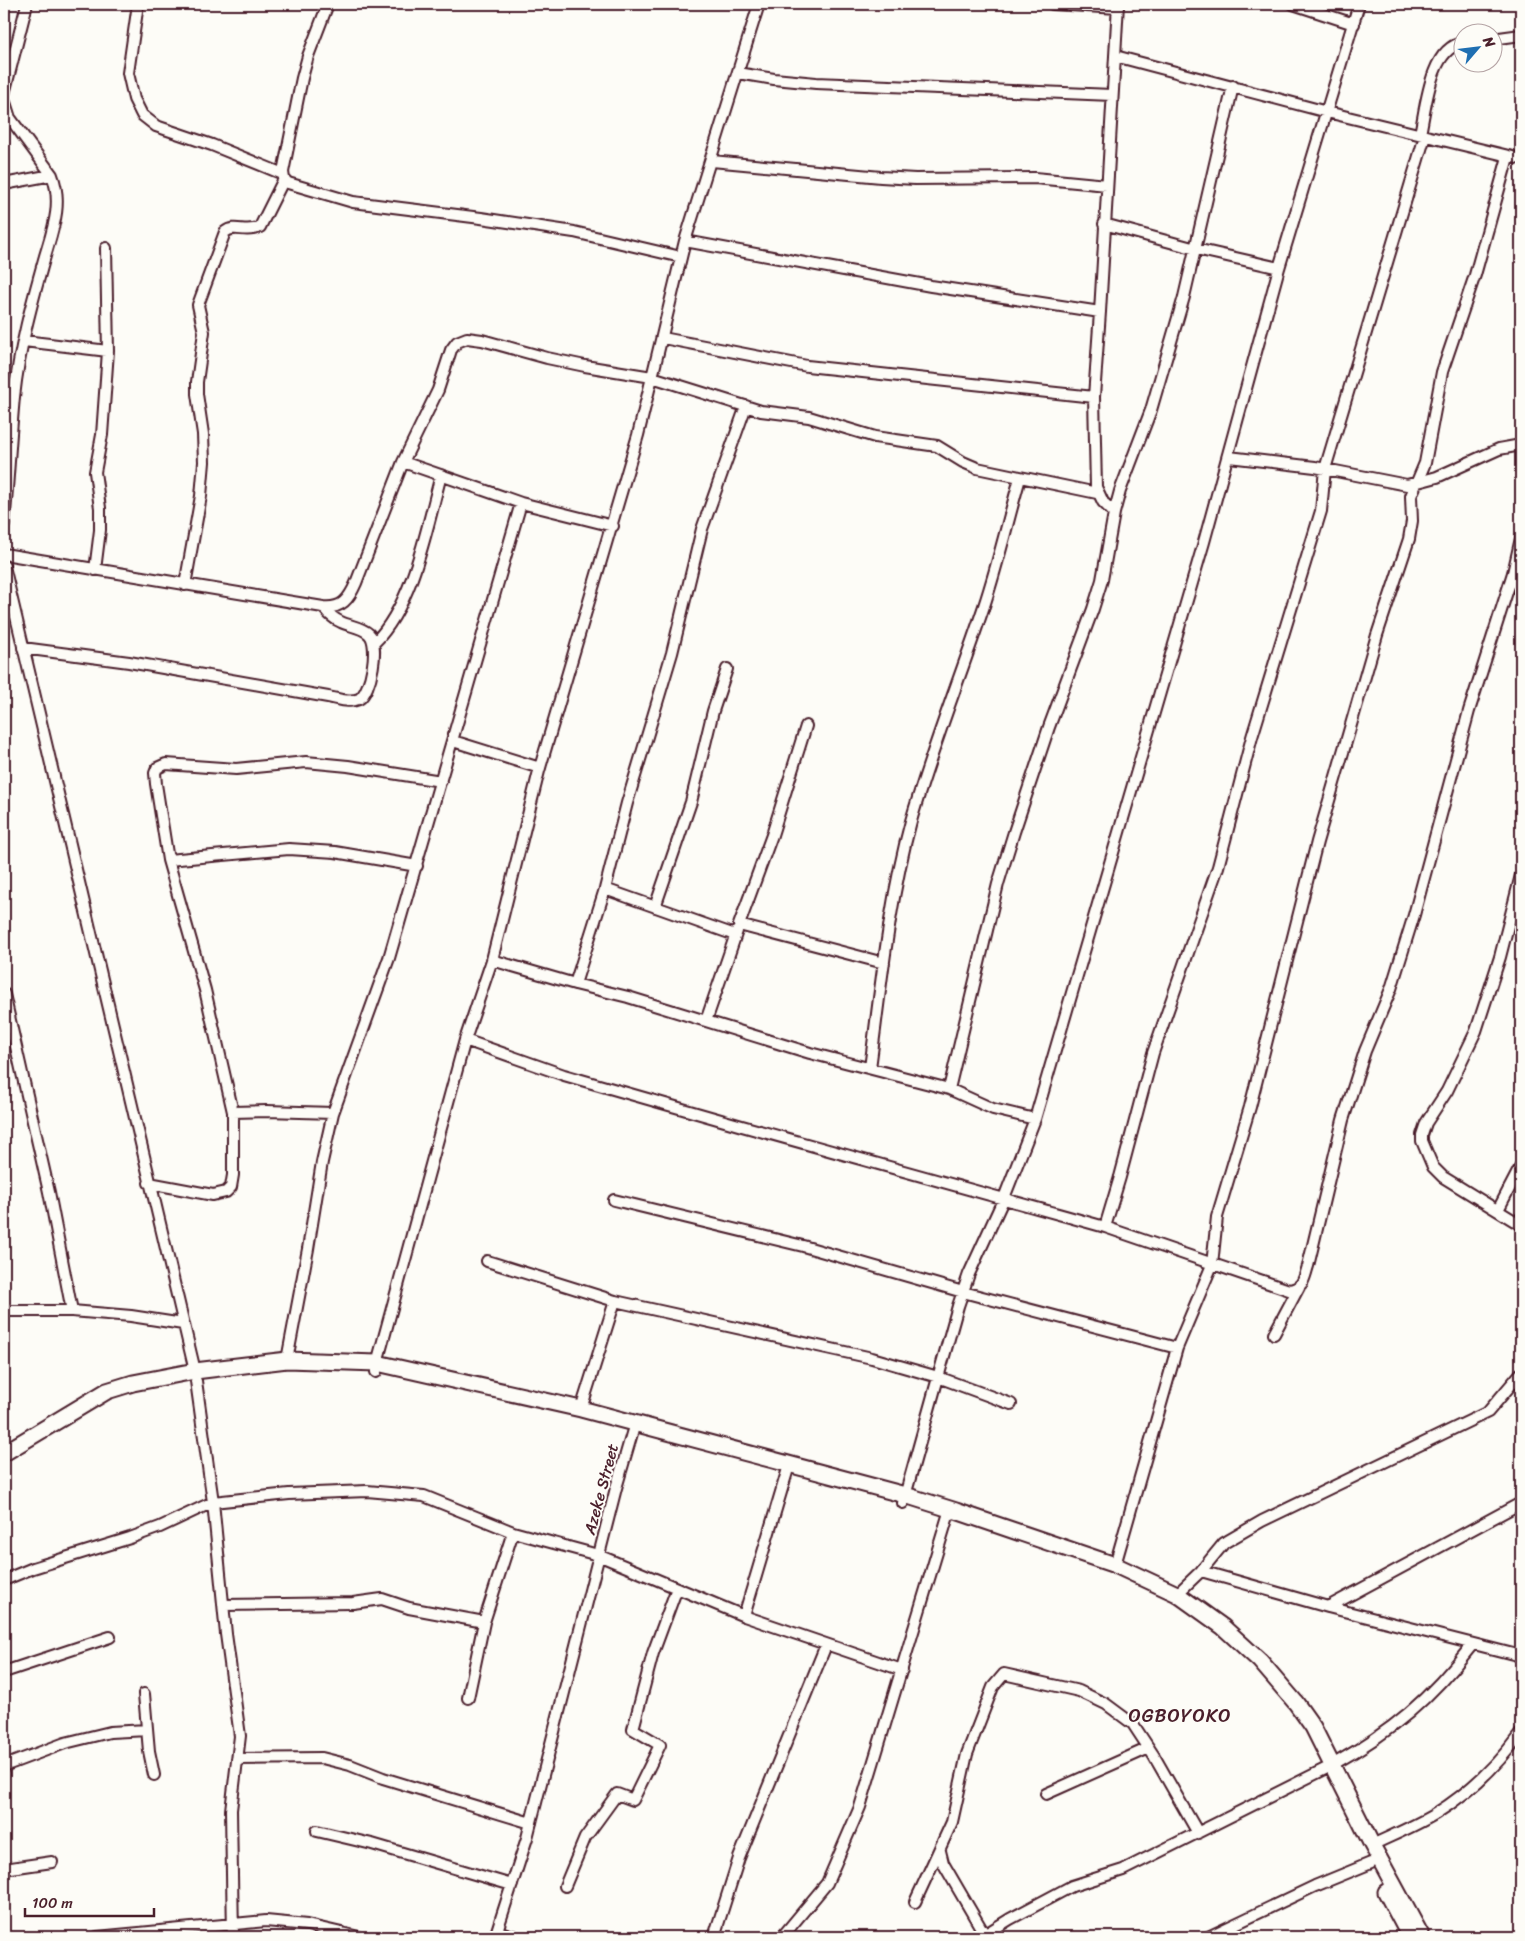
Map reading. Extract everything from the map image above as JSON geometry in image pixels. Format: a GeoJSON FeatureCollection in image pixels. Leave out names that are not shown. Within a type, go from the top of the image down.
{"type":"FeatureCollection","features":[{"type":"Feature","properties":{"kind":"main road"},"geometry":{"type":"LineString","coordinates":[[4,1462],[112,1399],[135,1391],[196,1376],[287,1360],[377,1367],[581,1409],[952,1513],[1114,1565],[1177,1594],[1220,1631],[1260,1661],[1296,1704],[1313,1727],[1329,1767],[1358,1827],[1371,1863],[1410,1937]]}},
{"type":"Feature","properties":{"kind":"main road"},"geometry":{"type":"LineString","coordinates":[[4,1453],[107,1392],[133,1383],[287,1368],[377,1367],[579,1416],[787,1472],[904,1499]]}},
{"type":"Feature","properties":{"kind":"main road"},"geometry":{"type":"LineString","coordinates":[[952,1513],[1112,1572],[1172,1601],[1220,1631]]}},
{"type":"Feature","properties":{"kind":"main road"},"geometry":{"type":"LineString","coordinates":[[1358,1827],[1372,1845],[1422,1937]]}},
{"type":"Feature","properties":{"kind":"street"},"geometry":{"type":"LineString","coordinates":[[4,94],[28,4]]}},
{"type":"Feature","properties":{"kind":"street"},"geometry":{"type":"LineString","coordinates":[[138,4],[128,73],[134,99],[142,115],[156,126],[212,145],[283,177],[290,184],[354,202],[555,229],[681,256]]}},
{"type":"Feature","properties":{"kind":"street"},"geometry":{"type":"LineString","coordinates":[[185,585],[201,496],[204,462],[197,382],[204,332],[198,305],[225,232],[232,228],[250,231],[260,227],[283,177],[302,78],[308,56],[328,4]]}},
{"type":"Feature","properties":{"kind":"street"},"geometry":{"type":"LineString","coordinates":[[377,1367],[465,1040],[492,960],[540,768],[638,435],[685,241],[712,161],[759,4]]}},
{"type":"Feature","properties":{"kind":"street"},"geometry":{"type":"LineString","coordinates":[[1053,4],[1118,6],[1094,397],[1095,480],[1097,493],[1114,513]]}},
{"type":"Feature","properties":{"kind":"street"},"geometry":{"type":"LineString","coordinates":[[1292,4],[1354,24]]}},
{"type":"Feature","properties":{"kind":"street"},"geometry":{"type":"LineString","coordinates":[[904,1499],[947,1342],[969,1274],[1004,1198],[1035,1119],[1228,457],[1279,268],[1360,4]]}},
{"type":"Feature","properties":{"kind":"street"},"geometry":{"type":"LineString","coordinates":[[1502,38],[1521,35]]}},
{"type":"Feature","properties":{"kind":"street"},"geometry":{"type":"LineString","coordinates":[[1105,1227],[1153,1053],[1218,867],[1252,737],[1321,511],[1325,469],[1423,135],[1432,80],[1440,59],[1452,47]]}},
{"type":"Feature","properties":{"kind":"street"},"geometry":{"type":"LineString","coordinates":[[1115,56],[1327,112],[1521,159]]}},
{"type":"Feature","properties":{"kind":"street"},"geometry":{"type":"LineString","coordinates":[[738,73],[809,82],[1112,95]]}},
{"type":"Feature","properties":{"kind":"street"},"geometry":{"type":"LineString","coordinates":[[949,1089],[998,884],[1027,790],[1093,609],[1107,556],[1114,513],[1120,491],[1162,377],[1196,249],[1232,86]]}},
{"type":"Feature","properties":{"kind":"street"},"geometry":{"type":"LineString","coordinates":[[4,99],[10,118],[52,175],[56,186],[56,214],[33,298],[14,396],[4,526]]}},
{"type":"Feature","properties":{"kind":"street"},"geometry":{"type":"LineString","coordinates":[[1114,1565],[1177,1348],[1212,1264],[1217,1217],[1250,1107],[1329,798],[1377,635],[1409,539],[1412,496],[1425,463],[1442,372],[1478,266],[1508,157]]}},
{"type":"Feature","properties":{"kind":"street"},"geometry":{"type":"LineString","coordinates":[[712,161],[881,177],[923,179],[1035,178],[1107,185]]}},
{"type":"Feature","properties":{"kind":"street"},"geometry":{"type":"LineString","coordinates":[[4,184],[52,175]]}},
{"type":"Feature","properties":{"kind":"street"},"geometry":{"type":"LineString","coordinates":[[1104,224],[1196,249],[1279,268]]}},
{"type":"Feature","properties":{"kind":"street"},"geometry":{"type":"LineString","coordinates":[[685,241],[931,286],[1100,312]]}},
{"type":"Feature","properties":{"kind":"street"},"geometry":{"type":"LineString","coordinates":[[95,570],[100,530],[100,508],[95,472],[102,435],[108,350],[106,248]]}},
{"type":"Feature","properties":{"kind":"street"},"geometry":{"type":"LineString","coordinates":[[663,338],[807,366],[1094,397]]}},
{"type":"Feature","properties":{"kind":"street"},"geometry":{"type":"LineString","coordinates":[[4,554],[323,607],[337,607],[344,603],[352,592],[403,462],[438,390],[451,350],[462,339],[482,340],[548,358],[652,377],[773,414],[818,419],[875,437],[937,446],[970,466],[1097,493]]}},
{"type":"Feature","properties":{"kind":"street"},"geometry":{"type":"LineString","coordinates":[[24,342],[108,350]]}},
{"type":"Feature","properties":{"kind":"street"},"geometry":{"type":"LineString","coordinates":[[575,984],[605,889],[627,803],[672,653],[702,529],[746,406]]}},
{"type":"Feature","properties":{"kind":"street"},"geometry":{"type":"LineString","coordinates":[[1228,457],[1325,469],[1395,484],[1416,483],[1437,477],[1499,449],[1521,445]]}},
{"type":"Feature","properties":{"kind":"street"},"geometry":{"type":"LineString","coordinates":[[403,462],[521,503],[612,526]]}},
{"type":"Feature","properties":{"kind":"street"},"geometry":{"type":"LineString","coordinates":[[374,644],[392,622],[410,582],[419,559],[441,475]]}},
{"type":"Feature","properties":{"kind":"street"},"geometry":{"type":"LineString","coordinates":[[870,1068],[884,963],[899,874],[911,822],[935,743],[985,603],[1020,478]]}},
{"type":"Feature","properties":{"kind":"street"},"geometry":{"type":"LineString","coordinates":[[287,1360],[322,1162],[333,1113],[389,958],[521,503]]}},
{"type":"Feature","properties":{"kind":"street"},"geometry":{"type":"LineString","coordinates":[[1274,1334],[1302,1284],[1308,1266],[1343,1120],[1365,1051],[1391,988],[1414,915],[1469,711],[1513,573],[1521,538]]}},
{"type":"Feature","properties":{"kind":"street"},"geometry":{"type":"LineString","coordinates":[[4,566],[196,1376],[213,1502],[223,1605],[240,1736],[231,1810],[233,1937]]}},
{"type":"Feature","properties":{"kind":"street"},"geometry":{"type":"LineString","coordinates":[[23,648],[129,662],[350,701],[357,700],[364,695],[369,685],[374,644],[372,637],[367,632],[339,622],[323,607]]}},
{"type":"Feature","properties":{"kind":"street"},"geometry":{"type":"LineString","coordinates":[[655,907],[692,802],[713,711],[727,669]]}},
{"type":"Feature","properties":{"kind":"street"},"geometry":{"type":"LineString","coordinates":[[706,1021],[738,925],[772,835],[806,726]]}},
{"type":"Feature","properties":{"kind":"street"},"geometry":{"type":"LineString","coordinates":[[453,741],[540,768]]}},
{"type":"Feature","properties":{"kind":"street"},"geometry":{"type":"LineString","coordinates":[[149,1184],[213,1195],[226,1192],[231,1188],[233,1175],[233,1112],[205,990],[168,860],[156,784],[156,770],[163,764],[236,769],[306,762],[348,766],[441,781]]}},
{"type":"Feature","properties":{"kind":"street"},"geometry":{"type":"LineString","coordinates":[[168,860],[289,849],[336,852],[416,866]]}},
{"type":"Feature","properties":{"kind":"street"},"geometry":{"type":"LineString","coordinates":[[1521,875],[1500,957],[1476,1031],[1447,1091],[1426,1123],[1422,1141],[1433,1167],[1443,1177],[1521,1225]]}},
{"type":"Feature","properties":{"kind":"street"},"geometry":{"type":"LineString","coordinates":[[605,889],[735,935]]}},
{"type":"Feature","properties":{"kind":"street"},"geometry":{"type":"LineString","coordinates":[[738,925],[884,963]]}},
{"type":"Feature","properties":{"kind":"street"},"geometry":{"type":"LineString","coordinates":[[492,960],[628,997],[810,1054],[949,1089],[993,1109],[1035,1119]]}},
{"type":"Feature","properties":{"kind":"street"},"geometry":{"type":"LineString","coordinates":[[4,994],[49,1192],[72,1311]]}},
{"type":"Feature","properties":{"kind":"street"},"geometry":{"type":"LineString","coordinates":[[465,1040],[583,1080],[1105,1227],[1288,1290],[1299,1287]]}},
{"type":"Feature","properties":{"kind":"street"},"geometry":{"type":"LineString","coordinates":[[233,1112],[333,1113]]}},
{"type":"Feature","properties":{"kind":"street"},"geometry":{"type":"LineString","coordinates":[[1498,1210],[1521,1166]]}},
{"type":"Feature","properties":{"kind":"street"},"geometry":{"type":"LineString","coordinates":[[614,1200],[803,1246],[963,1292],[1177,1348]]}},
{"type":"Feature","properties":{"kind":"street"},"geometry":{"type":"LineString","coordinates":[[488,1260],[615,1301],[872,1358],[938,1377],[1011,1404]]}},
{"type":"Feature","properties":{"kind":"street"},"geometry":{"type":"LineString","coordinates":[[581,1409],[615,1301]]}},
{"type":"Feature","properties":{"kind":"street"},"geometry":{"type":"LineString","coordinates":[[4,1311],[72,1311],[131,1316],[183,1324]]}},
{"type":"Feature","properties":{"kind":"street"},"geometry":{"type":"LineString","coordinates":[[1177,1594],[1201,1571],[1224,1543],[1262,1521],[1488,1412],[1521,1373]]}},
{"type":"Feature","properties":{"kind":"street","name":"Azeke Street"},"geometry":{"type":"LineString","coordinates":[[496,1934],[531,1824],[598,1555],[633,1430]]}},
{"type":"Feature","properties":{"kind":"street"},"geometry":{"type":"LineString","coordinates":[[744,1616],[787,1472]]}},
{"type":"Feature","properties":{"kind":"street"},"geometry":{"type":"LineString","coordinates":[[4,1580],[33,1568],[160,1527],[213,1502],[289,1494],[358,1492],[424,1496],[514,1532],[598,1555],[744,1616],[902,1670]]}},
{"type":"Feature","properties":{"kind":"street"},"geometry":{"type":"LineString","coordinates":[[1328,1607],[1521,1503]]}},
{"type":"Feature","properties":{"kind":"street"},"geometry":{"type":"LineString","coordinates":[[782,1937],[828,1883],[860,1807],[952,1513]]}},
{"type":"Feature","properties":{"kind":"street"},"geometry":{"type":"LineString","coordinates":[[468,1698],[484,1622],[514,1532]]}},
{"type":"Feature","properties":{"kind":"street"},"geometry":{"type":"LineString","coordinates":[[1201,1571],[1328,1607],[1521,1656]]}},
{"type":"Feature","properties":{"kind":"street"},"geometry":{"type":"LineString","coordinates":[[565,1886],[585,1838],[617,1794],[633,1800],[660,1745],[634,1729],[653,1653],[677,1588]]}},
{"type":"Feature","properties":{"kind":"street"},"geometry":{"type":"LineString","coordinates":[[223,1605],[353,1603],[382,1599],[410,1608],[484,1622]]}},
{"type":"Feature","properties":{"kind":"street"},"geometry":{"type":"LineString","coordinates":[[4,1672],[110,1637]]}},
{"type":"Feature","properties":{"kind":"street"},"geometry":{"type":"LineString","coordinates":[[714,1937],[739,1858],[826,1645]]}},
{"type":"Feature","properties":{"kind":"street"},"geometry":{"type":"LineString","coordinates":[[940,1851],[942,1863],[983,1936],[1010,1919],[1072,1886],[1123,1870],[1329,1767],[1389,1730],[1421,1703],[1448,1676],[1472,1645]]}},
{"type":"Feature","properties":{"kind":"street"},"geometry":{"type":"LineString","coordinates":[[915,1902],[952,1822],[967,1754],[993,1687],[1004,1674],[1079,1691],[1106,1704],[1132,1724],[1149,1748],[1198,1834]]}},
{"type":"Feature","properties":{"kind":"street"},"geometry":{"type":"LineString","coordinates":[[144,1694],[148,1751],[154,1776]]}},
{"type":"Feature","properties":{"kind":"street"},"geometry":{"type":"LineString","coordinates":[[4,1766],[65,1743],[110,1732],[147,1730]]}},
{"type":"Feature","properties":{"kind":"street"},"geometry":{"type":"LineString","coordinates":[[1372,1845],[1434,1815],[1474,1787],[1506,1755],[1521,1733]]}},
{"type":"Feature","properties":{"kind":"street"},"geometry":{"type":"LineString","coordinates":[[1046,1794],[1149,1748]]}},
{"type":"Feature","properties":{"kind":"street"},"geometry":{"type":"LineString","coordinates":[[237,1758],[322,1758],[350,1765],[383,1778],[475,1805],[531,1824]]}},
{"type":"Feature","properties":{"kind":"street"},"geometry":{"type":"LineString","coordinates":[[317,1830],[512,1885]]}},
{"type":"Feature","properties":{"kind":"street"},"geometry":{"type":"LineString","coordinates":[[4,1869],[52,1862]]}},
{"type":"Feature","properties":{"kind":"street"},"geometry":{"type":"LineString","coordinates":[[1208,1937],[1227,1934],[1315,1886],[1371,1863]]}},
{"type":"Feature","properties":{"kind":"street"},"geometry":{"type":"LineString","coordinates":[[97,1937],[266,1921],[307,1925],[359,1937]]}},
{"type":"Feature","properties":{"kind":"street"},"geometry":{"type":"LineString","coordinates":[[496,1934],[516,1937]]}},
{"type":"Feature","properties":{"kind":"district","name":"OGBOYOKO"},"geometry":{"type":"Point","coordinates":[1180,1715]}}]}
